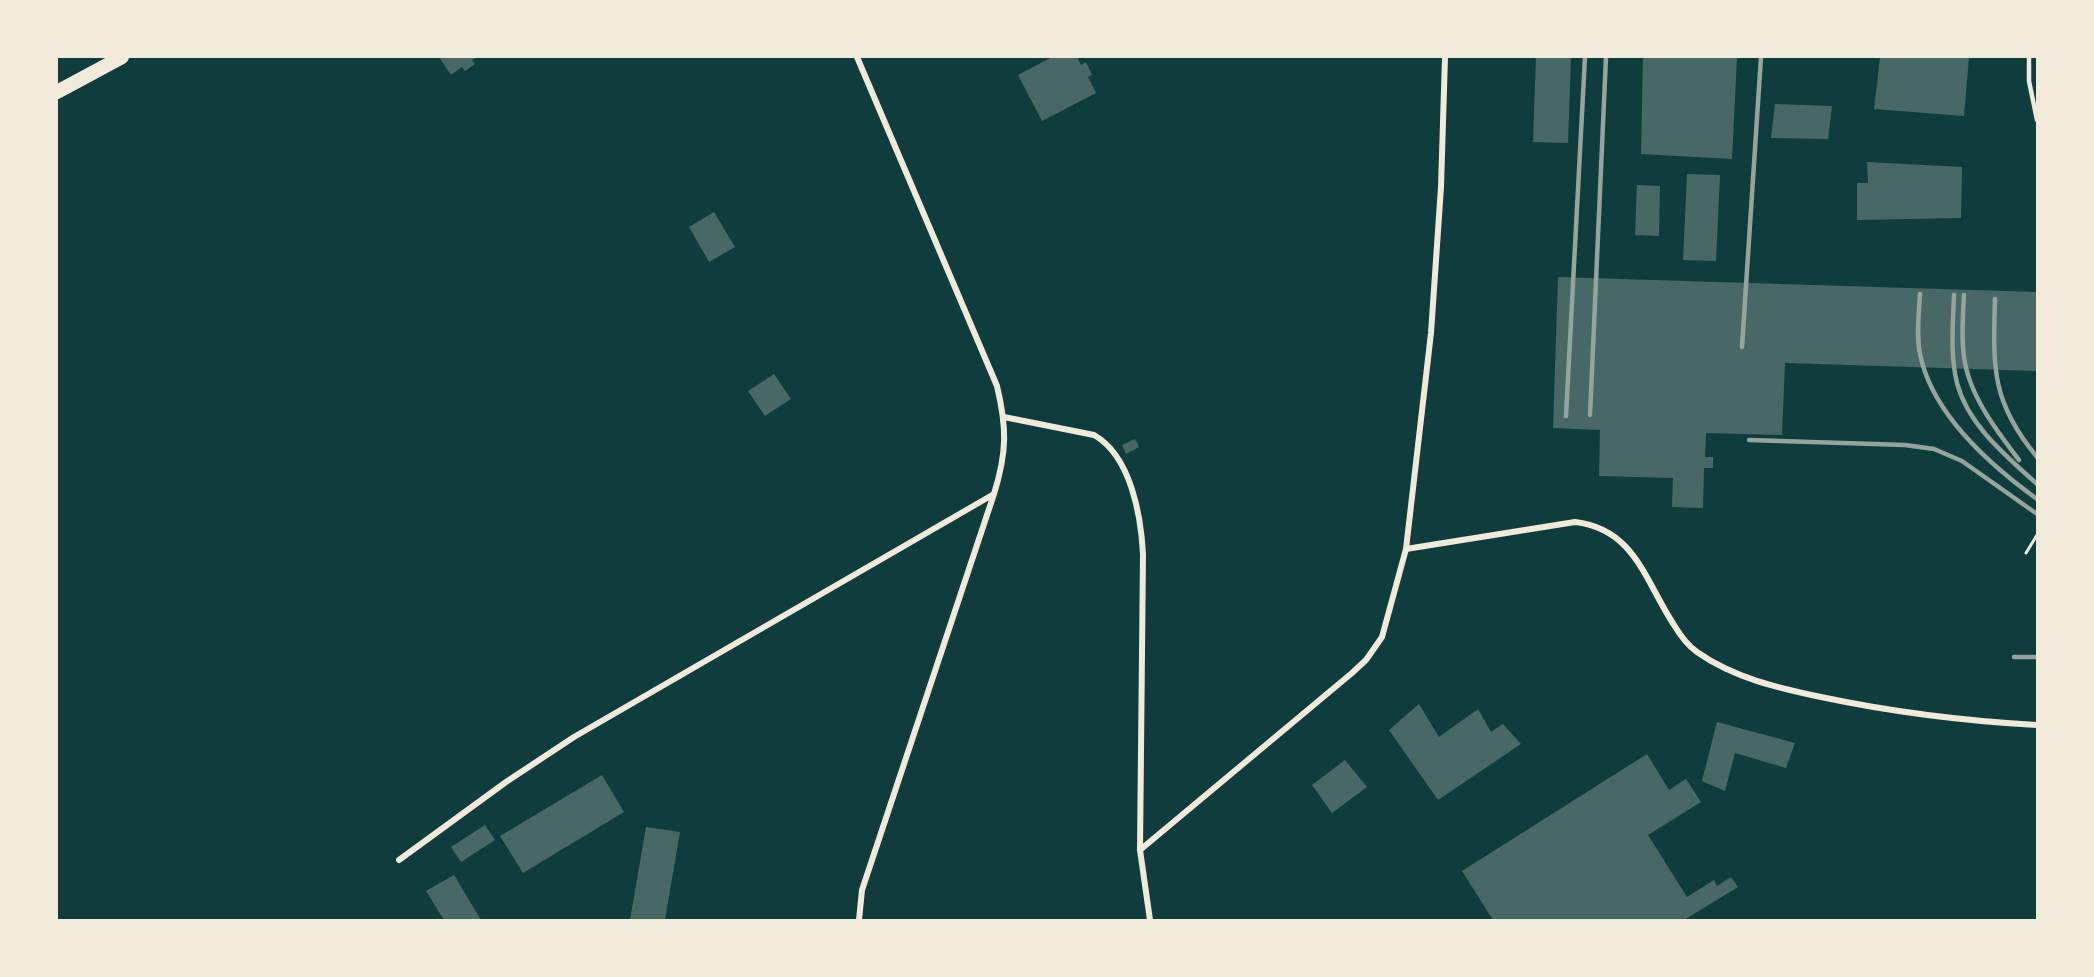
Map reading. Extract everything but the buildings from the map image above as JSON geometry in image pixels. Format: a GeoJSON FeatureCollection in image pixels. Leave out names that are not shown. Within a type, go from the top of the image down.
{"type":"FeatureCollection","features":[{"type":"Feature","properties":{"kind":"main road"},"geometry":{"type":"LineString","coordinates":[[57,92],[122,57]]}},
{"type":"Feature","properties":{"kind":"street"},"geometry":{"type":"LineString","coordinates":[[857,57],[997,386],[1004,417],[1004,453],[994,494],[862,890],[859,920]]}},
{"type":"Feature","properties":{"kind":"street"},"geometry":{"type":"LineString","coordinates":[[1140,850],[1366,660],[1376,647],[1387,623],[1406,549],[1431,333],[1441,187],[1445,57]]}},
{"type":"Feature","properties":{"kind":"street"},"geometry":{"type":"LineString","coordinates":[[1004,417],[1085,433],[1101,439],[1119,461],[1138,508],[1143,554],[1140,850],[1150,920]]}},
{"type":"Feature","properties":{"kind":"street"},"geometry":{"type":"LineString","coordinates":[[399,860],[506,782],[574,737],[994,494]]}},
{"type":"Feature","properties":{"kind":"street"},"geometry":{"type":"LineString","coordinates":[[1406,549],[1575,522],[1586,523],[1608,532],[1621,540],[1630,550],[1671,621],[1695,651],[1738,675],[1770,685],[1856,704],[1954,718],[2037,725]]}},
{"type":"Feature","properties":{"kind":"lane"},"geometry":{"type":"LineString","coordinates":[[2029,57],[2029,81],[2037,120]]}},
{"type":"Feature","properties":{"kind":"path"},"geometry":{"type":"LineString","coordinates":[[2026,553],[2037,535]]}},
{"type":"Feature","properties":{"kind":"railway"},"geometry":{"type":"LineString","coordinates":[[1566,416],[1585,57]]}},
{"type":"Feature","properties":{"kind":"railway"},"geometry":{"type":"LineString","coordinates":[[1590,415],[1606,57]]}},
{"type":"Feature","properties":{"kind":"railway"},"geometry":{"type":"LineString","coordinates":[[1742,347],[1761,57]]}},
{"type":"Feature","properties":{"kind":"railway"},"geometry":{"type":"LineString","coordinates":[[1920,294],[1918,324],[1920,354],[1937,397],[1950,417],[1982,454],[2037,499]]}},
{"type":"Feature","properties":{"kind":"railway"},"geometry":{"type":"LineString","coordinates":[[1954,295],[1953,362],[1962,398],[1970,413],[1990,439],[2037,484]]}},
{"type":"Feature","properties":{"kind":"railway"},"geometry":{"type":"LineString","coordinates":[[1964,295],[1962,326],[1964,357],[1971,385],[1985,412],[2019,460]]}},
{"type":"Feature","properties":{"kind":"railway"},"geometry":{"type":"LineString","coordinates":[[1995,299],[1994,345],[1998,383],[2011,419],[2037,457]]}},
{"type":"Feature","properties":{"kind":"railway"},"geometry":{"type":"LineString","coordinates":[[1749,440],[1905,445],[1934,449],[1962,461],[2037,514]]}},
{"type":"Feature","properties":{"kind":"railway"},"geometry":{"type":"LineString","coordinates":[[2014,657],[2037,657]]}}]}
